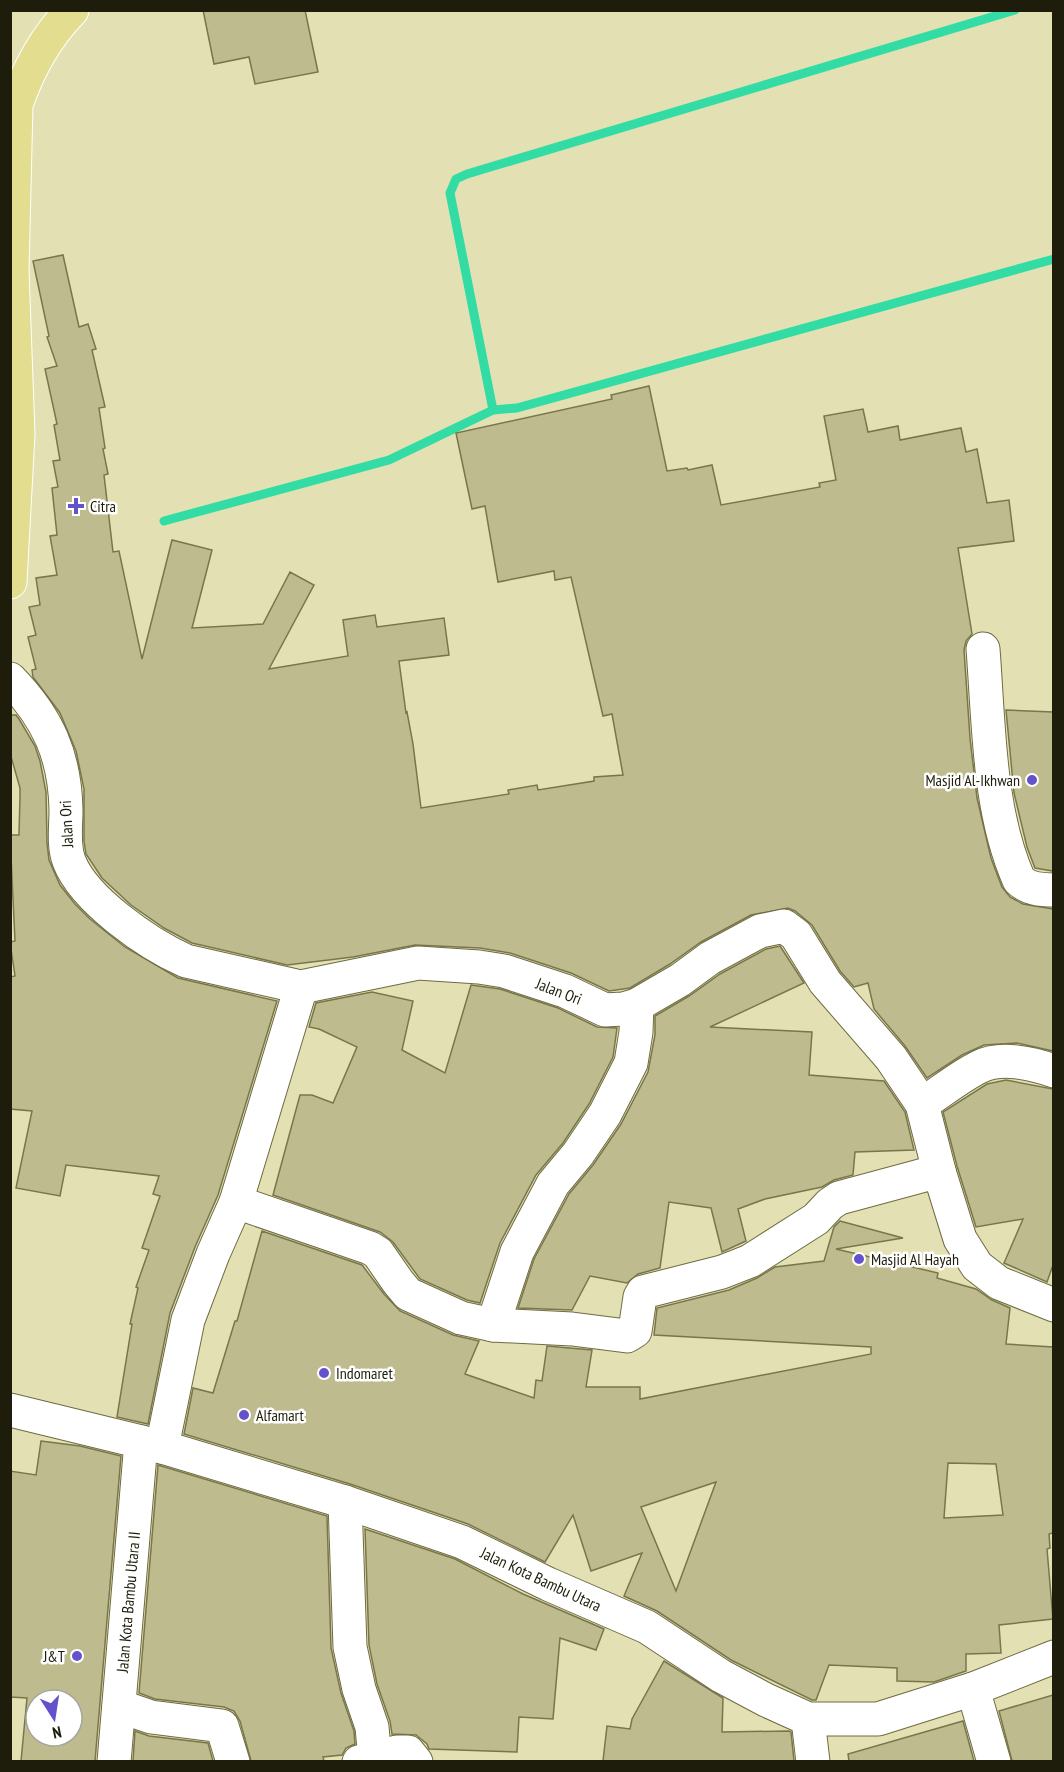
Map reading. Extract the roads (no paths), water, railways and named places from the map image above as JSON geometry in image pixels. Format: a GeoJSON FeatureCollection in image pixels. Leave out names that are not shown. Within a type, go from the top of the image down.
{"type":"FeatureCollection","features":[{"type":"Feature","properties":{"kind":"main road"},"geometry":{"type":"LineString","coordinates":[[10,582],[18,434],[12,271],[16,105],[24,80],[40,50],[55,28],[72,10]]}},
{"type":"Feature","properties":{"kind":"street"},"geometry":{"type":"LineString","coordinates":[[983,650],[994,785],[1004,836],[1019,880],[1032,888],[1053,890]]}},
{"type":"Feature","properties":{"kind":"street","name":"Jalan Ori"},"geometry":{"type":"LineString","coordinates":[[10,679],[30,701],[53,738],[63,772],[65,831],[69,860],[90,895],[168,953],[186,961],[301,987],[418,963],[479,967],[504,971],[565,991],[605,1010],[623,1009],[637,1005],[680,980],[710,958],[759,931],[784,926],[796,935],[825,982],[891,1058],[922,1104],[960,1239],[977,1266],[999,1283],[1053,1305]]}},
{"type":"Feature","properties":{"kind":"street","name":"Jalan Kota Bambu Utara II"},"geometry":{"type":"LineString","coordinates":[[114,1761],[151,1445],[188,1320],[208,1265],[236,1202],[301,987]]}},
{"type":"Feature","properties":{"kind":"street"},"geometry":{"type":"LineString","coordinates":[[493,1325],[517,1252],[553,1184],[578,1154],[604,1114],[631,1063],[637,1005]]}},
{"type":"Feature","properties":{"kind":"street"},"geometry":{"type":"LineString","coordinates":[[922,1104],[980,1066],[1004,1062],[1030,1064],[1053,1071]]}},
{"type":"Feature","properties":{"kind":"street"},"geometry":{"type":"LineString","coordinates":[[236,1202],[370,1248],[378,1253],[408,1294],[461,1318],[493,1325],[572,1329],[627,1336],[635,1331],[635,1316],[640,1297],[644,1292],[722,1272],[750,1261],[816,1219],[839,1198],[939,1171]]}},
{"type":"Feature","properties":{"kind":"street","name":"Jalan Kota Bambu Utara"},"geometry":{"type":"LineString","coordinates":[[10,1410],[151,1445],[406,1521],[462,1542],[548,1584],[647,1627],[721,1676],[808,1719],[878,1719],[972,1689],[1053,1657]]}},
{"type":"Feature","properties":{"kind":"street"},"geometry":{"type":"LineString","coordinates":[[345,1502],[351,1647],[359,1689],[372,1727],[367,1760],[398,1752],[408,1752],[416,1761]]}},
{"type":"Feature","properties":{"kind":"street"},"geometry":{"type":"LineString","coordinates":[[972,1689],[994,1761]]}},
{"type":"Feature","properties":{"kind":"street"},"geometry":{"type":"LineString","coordinates":[[119,1706],[151,1717],[222,1726],[232,1761]]}},
{"type":"Feature","properties":{"kind":"street"},"geometry":{"type":"LineString","coordinates":[[808,1719],[813,1761]]}},
{"type":"Feature","properties":{"kind":"waterway"},"geometry":{"type":"LineString","coordinates":[[493,410],[450,193],[456,179],[1015,10]]}},
{"type":"Feature","properties":{"kind":"waterway"},"geometry":{"type":"LineString","coordinates":[[164,521],[389,460],[493,410],[517,408],[1054,259]]}},
{"type":"Feature","properties":{"kind":"place","name":"Citra"},"geometry":{"type":"Point","coordinates":[76,506]}},
{"type":"Feature","properties":{"kind":"place","name":"Masjid Al-Ikhwan"},"geometry":{"type":"Point","coordinates":[1032,780]}},
{"type":"Feature","properties":{"kind":"place","name":"Masjid Al Hayah"},"geometry":{"type":"Point","coordinates":[859,1259]}},
{"type":"Feature","properties":{"kind":"place","name":"Indomaret"},"geometry":{"type":"Point","coordinates":[324,1373]}},
{"type":"Feature","properties":{"kind":"place","name":"Alfamart"},"geometry":{"type":"Point","coordinates":[244,1415]}},
{"type":"Feature","properties":{"kind":"place","name":"J&T"},"geometry":{"type":"Point","coordinates":[77,1656]}}]}
